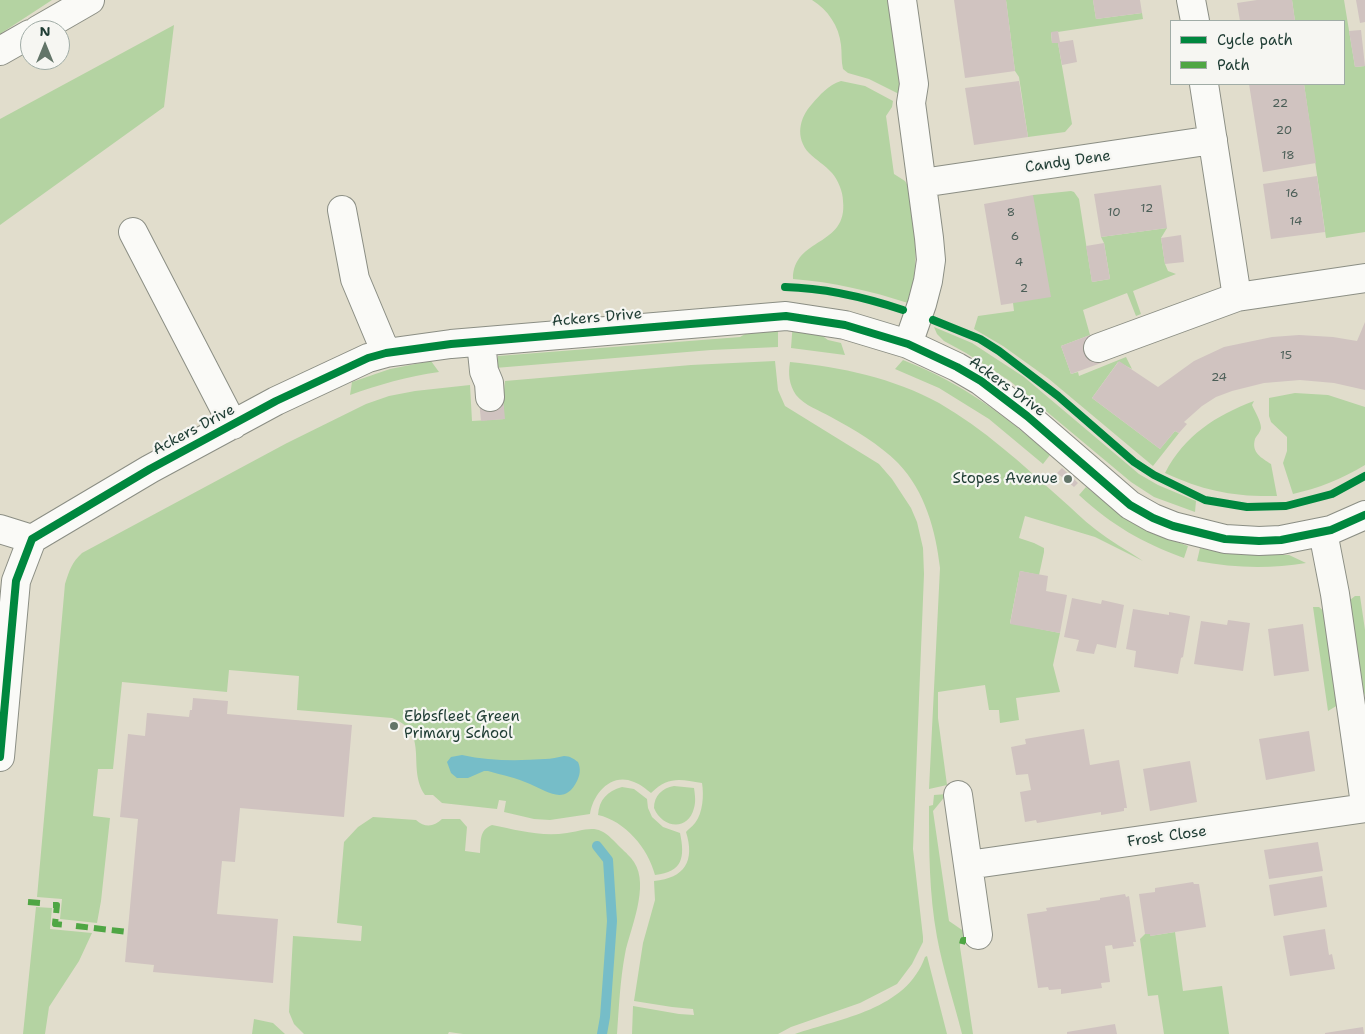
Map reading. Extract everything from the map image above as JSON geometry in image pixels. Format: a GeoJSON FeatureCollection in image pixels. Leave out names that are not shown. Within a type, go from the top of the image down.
{"type":"FeatureCollection","features":[{"type":"Feature","properties":{"kind":"street"},"geometry":{"type":"LineString","coordinates":[[55,20],[90,0]]}},
{"type":"Feature","properties":{"kind":"street"},"geometry":{"type":"LineString","coordinates":[[902,0],[914,84],[911,103],[931,260],[924,296],[908,344]]}},
{"type":"Feature","properties":{"kind":"street"},"geometry":{"type":"LineString","coordinates":[[1191,0],[1195,20]]}},
{"type":"Feature","properties":{"kind":"street"},"geometry":{"type":"LineString","coordinates":[[0,52],[20,40]]}},
{"type":"Feature","properties":{"kind":"street"},"geometry":{"type":"LineString","coordinates":[[1204,85],[1237,297]]}},
{"type":"Feature","properties":{"kind":"street","name":"Candy Dene"},"geometry":{"type":"LineString","coordinates":[[922,183],[1213,140]]}},
{"type":"Feature","properties":{"kind":"street"},"geometry":{"type":"LineString","coordinates":[[342,210],[355,279],[386,353]]}},
{"type":"Feature","properties":{"kind":"street"},"geometry":{"type":"LineString","coordinates":[[133,232],[233,425]]}},
{"type":"Feature","properties":{"kind":"street"},"geometry":{"type":"LineString","coordinates":[[1098,348],[1237,297],[1365,278]]}},
{"type":"Feature","properties":{"kind":"street","name":"Ackers Drive"},"geometry":{"type":"LineString","coordinates":[[32,539],[150,469],[276,401],[368,358],[386,353],[451,344],[786,316],[844,325],[908,344],[938,357],[981,381],[1026,416],[1123,499],[1153,518],[1173,526],[1197,533],[1236,540],[1281,540],[1323,532],[1365,515]]}},
{"type":"Feature","properties":{"kind":"street"},"geometry":{"type":"LineString","coordinates":[[482,342],[484,371],[489,384],[490,397]]}},
{"type":"Feature","properties":{"kind":"street"},"geometry":{"type":"LineString","coordinates":[[0,529],[32,539],[16,581],[0,757]]}},
{"type":"Feature","properties":{"kind":"street"},"geometry":{"type":"LineString","coordinates":[[1323,532],[1336,601],[1365,806]]}},
{"type":"Feature","properties":{"kind":"street"},"geometry":{"type":"LineString","coordinates":[[958,795],[978,935]]}},
{"type":"Feature","properties":{"kind":"street","name":"Frost Close"},"geometry":{"type":"LineString","coordinates":[[968,866],[1365,806]]}},
{"type":"Feature","properties":{"kind":"green space"},"geometry":{"type":"Polygon","coordinates":[[[0,0],[52,0],[20,20],[0,34],[0,0]]]}},
{"type":"Feature","properties":{"kind":"green space"},"geometry":{"type":"Polygon","coordinates":[[[812,0],[888,0],[899,94],[869,79],[848,73],[843,69],[838,31],[828,14],[812,0]]]}},
{"type":"Feature","properties":{"kind":"green space"},"geometry":{"type":"Polygon","coordinates":[[[1006,0],[1093,0],[1096,19],[1142,13],[1143,19],[1051,33],[1052,43],[1058,43],[1072,124],[1065,132],[1028,137],[1019,77],[1015,71],[1006,0]]]}},
{"type":"Feature","properties":{"kind":"green space"},"geometry":{"type":"Polygon","coordinates":[[[1292,0],[1344,0],[1355,67],[1365,66],[1365,232],[1326,238],[1304,85],[1345,85],[1345,20],[1295,20],[1292,0]]]}},
{"type":"Feature","properties":{"kind":"green space"},"geometry":{"type":"Polygon","coordinates":[[[174,25],[164,107],[0,225],[0,119],[174,25]]]}},
{"type":"Feature","properties":{"kind":"green space"},"geometry":{"type":"Polygon","coordinates":[[[841,81],[865,86],[893,101],[892,107],[886,116],[894,174],[905,181],[908,186],[915,231],[916,258],[908,303],[852,288],[823,282],[793,279],[795,265],[802,256],[837,227],[842,216],[843,198],[838,183],[829,170],[809,153],[800,135],[804,115],[818,97],[832,85],[841,81]]]}},
{"type":"Feature","properties":{"kind":"green space"},"geometry":{"type":"Polygon","coordinates":[[[1071,191],[1079,199],[1092,282],[1110,279],[1104,243],[1101,237],[1167,228],[1161,238],[1165,264],[1168,271],[1176,274],[1133,291],[1141,314],[1136,316],[1127,293],[1083,310],[1090,335],[1061,346],[1071,374],[1078,372],[1079,376],[1126,357],[1132,369],[1118,362],[1092,398],[1160,449],[1175,431],[1179,433],[1153,466],[1049,379],[1003,346],[974,329],[978,316],[1014,311],[1013,303],[1033,195],[1071,191]]]}},
{"type":"Feature","properties":{"kind":"green space"},"geometry":{"type":"Polygon","coordinates":[[[778,322],[778,347],[711,350],[495,368],[498,356],[740,337],[764,323],[778,322]]]}},
{"type":"Feature","properties":{"kind":"green space"},"geometry":{"type":"Polygon","coordinates":[[[793,322],[807,325],[828,340],[841,343],[845,355],[791,348],[793,322]]]}},
{"type":"Feature","properties":{"kind":"green space"},"geometry":{"type":"Polygon","coordinates":[[[934,327],[972,343],[1024,377],[1139,474],[1158,485],[1196,501],[1195,512],[1154,497],[1131,482],[1010,381],[944,341],[937,334],[934,327]]]}},
{"type":"Feature","properties":{"kind":"green space"},"geometry":{"type":"Polygon","coordinates":[[[903,360],[963,389],[1016,426],[1050,455],[1043,464],[989,419],[939,388],[895,369],[903,360]]]}},
{"type":"Feature","properties":{"kind":"green space"},"geometry":{"type":"Polygon","coordinates":[[[431,361],[439,372],[393,381],[350,395],[352,382],[390,369],[431,361]]]}},
{"type":"Feature","properties":{"kind":"green space"},"geometry":{"type":"Polygon","coordinates":[[[775,361],[778,390],[785,406],[879,464],[892,479],[911,508],[917,522],[923,548],[924,574],[913,849],[923,942],[912,964],[897,984],[860,1003],[791,1027],[778,1034],[632,1034],[633,1006],[694,1015],[693,1009],[634,1001],[643,943],[655,900],[654,881],[673,876],[685,866],[689,851],[686,832],[695,823],[700,814],[703,798],[702,783],[687,780],[669,781],[651,793],[636,783],[618,780],[611,782],[599,792],[590,814],[550,820],[534,819],[504,812],[506,801],[499,800],[497,809],[442,803],[433,795],[425,795],[417,773],[415,742],[411,732],[404,724],[392,718],[297,710],[299,676],[229,670],[227,692],[122,682],[113,769],[98,769],[93,816],[110,818],[97,923],[60,919],[62,899],[37,897],[65,584],[71,567],[82,553],[287,443],[366,404],[389,396],[470,385],[472,421],[504,419],[503,398],[505,381],[691,365],[775,361]]]}},
{"type":"Feature","properties":{"kind":"green space"},"geometry":{"type":"Polygon","coordinates":[[[790,362],[828,367],[885,380],[939,403],[972,424],[1002,448],[1095,529],[1143,561],[1095,537],[1025,516],[1019,538],[1044,548],[1044,552],[1039,575],[1020,571],[1010,623],[1060,633],[1053,665],[1060,692],[1016,698],[1019,720],[1000,723],[999,710],[989,710],[985,685],[938,692],[938,718],[947,785],[929,789],[940,568],[936,540],[928,512],[915,486],[891,456],[840,422],[808,405],[796,395],[790,379],[790,362]]]}},
{"type":"Feature","properties":{"kind":"green space"},"geometry":{"type":"Polygon","coordinates":[[[1295,393],[1328,395],[1365,407],[1365,465],[1348,475],[1293,494],[1283,463],[1287,451],[1287,437],[1271,422],[1269,398],[1295,393]]]}},
{"type":"Feature","properties":{"kind":"green space"},"geometry":{"type":"Polygon","coordinates":[[[1254,401],[1252,405],[1261,428],[1254,444],[1258,454],[1271,464],[1277,496],[1220,492],[1165,473],[1182,448],[1202,428],[1226,413],[1254,401]]]}},
{"type":"Feature","properties":{"kind":"green space"},"geometry":{"type":"Polygon","coordinates":[[[1086,487],[1134,521],[1160,535],[1188,546],[1184,558],[1154,546],[1104,516],[1079,495],[1086,487]]]}},
{"type":"Feature","properties":{"kind":"green space"},"geometry":{"type":"Polygon","coordinates":[[[1200,548],[1244,555],[1289,555],[1306,563],[1265,567],[1197,561],[1200,548]]]}},
{"type":"Feature","properties":{"kind":"green space"},"geometry":{"type":"Polygon","coordinates":[[[1355,596],[1360,596],[1365,630],[1365,696],[1360,682],[1350,600],[1355,596]]]}},
{"type":"Feature","properties":{"kind":"green space"},"geometry":{"type":"Polygon","coordinates":[[[1313,607],[1319,607],[1326,613],[1338,705],[1328,711],[1313,607]]]}},
{"type":"Feature","properties":{"kind":"green space"},"geometry":{"type":"Polygon","coordinates":[[[674,786],[694,788],[695,806],[691,816],[681,824],[669,823],[663,820],[654,808],[657,796],[674,786]]]}},
{"type":"Feature","properties":{"kind":"green space"},"geometry":{"type":"Polygon","coordinates":[[[622,787],[634,789],[647,799],[652,817],[663,827],[680,833],[682,856],[677,867],[671,871],[655,875],[647,855],[634,837],[617,823],[598,815],[600,805],[605,797],[612,791],[622,787]]]}},
{"type":"Feature","properties":{"kind":"green space"},"geometry":{"type":"Polygon","coordinates":[[[947,794],[933,811],[949,921],[966,934],[965,942],[960,944],[960,947],[973,1034],[962,1034],[939,949],[932,905],[929,806],[933,805],[934,795],[947,794]]]}},
{"type":"Feature","properties":{"kind":"green space"},"geometry":{"type":"Polygon","coordinates":[[[373,817],[416,820],[429,826],[436,824],[442,819],[460,819],[467,827],[465,851],[480,853],[483,833],[492,825],[548,834],[593,829],[601,831],[611,838],[634,862],[640,883],[640,895],[623,964],[617,1034],[463,1034],[449,1032],[448,1034],[304,1034],[294,1024],[289,1012],[293,936],[361,941],[362,926],[337,923],[344,842],[358,827],[373,817]]]}},
{"type":"Feature","properties":{"kind":"green space"},"geometry":{"type":"Polygon","coordinates":[[[36,907],[52,908],[50,929],[92,933],[79,961],[49,1007],[45,1034],[23,1034],[36,907]]]}},
{"type":"Feature","properties":{"kind":"green space"},"geometry":{"type":"Polygon","coordinates":[[[1175,932],[1183,991],[1222,986],[1229,1034],[1164,1034],[1158,995],[1148,996],[1140,939],[1145,934],[1150,934],[1150,936],[1175,932]]]}},
{"type":"Feature","properties":{"kind":"green space"},"geometry":{"type":"Polygon","coordinates":[[[927,956],[947,1034],[795,1034],[851,1017],[888,1000],[903,989],[916,975],[927,956]]]}},
{"type":"Feature","properties":{"kind":"green space"},"geometry":{"type":"Polygon","coordinates":[[[254,1019],[273,1023],[285,1034],[252,1034],[254,1019]]]}},
{"type":"Feature","properties":{"kind":"water"},"geometry":{"type":"Polygon","coordinates":[[[462,755],[514,760],[547,759],[566,756],[578,762],[580,767],[577,781],[572,789],[561,795],[549,793],[520,780],[488,771],[468,778],[457,778],[451,773],[447,762],[451,757],[462,755]]]}},
{"type":"Feature","properties":{"kind":"building"},"geometry":{"type":"Polygon","coordinates":[[[954,0],[1006,0],[1015,71],[965,78],[954,0]]]}},
{"type":"Feature","properties":{"kind":"building"},"geometry":{"type":"Polygon","coordinates":[[[1093,0],[1140,0],[1142,13],[1096,19],[1093,0]]]}},
{"type":"Feature","properties":{"kind":"building"},"geometry":{"type":"Polygon","coordinates":[[[1257,0],[1292,0],[1295,20],[1240,20],[1237,3],[1257,0]]]}},
{"type":"Feature","properties":{"kind":"building"},"geometry":{"type":"Polygon","coordinates":[[[1356,0],[1365,0],[1365,22],[1360,23],[1356,0]]]}},
{"type":"Feature","properties":{"kind":"building"},"geometry":{"type":"Polygon","coordinates":[[[1361,30],[1365,66],[1355,67],[1349,31],[1361,30]]]}},
{"type":"Feature","properties":{"kind":"building"},"geometry":{"type":"Polygon","coordinates":[[[1058,31],[1060,42],[1073,40],[1077,62],[1062,65],[1058,43],[1052,43],[1051,32],[1058,31]]]}},
{"type":"Feature","properties":{"kind":"building"},"geometry":{"type":"Polygon","coordinates":[[[1019,81],[1028,137],[974,145],[965,88],[1019,81]]]}},
{"type":"Feature","properties":{"kind":"building"},"geometry":{"type":"Polygon","coordinates":[[[1249,85],[1304,85],[1316,163],[1263,172],[1249,85]]]}},
{"type":"Feature","properties":{"kind":"building"},"geometry":{"type":"Polygon","coordinates":[[[1317,176],[1325,232],[1271,239],[1263,184],[1317,176]]]}},
{"type":"Feature","properties":{"kind":"building"},"geometry":{"type":"Polygon","coordinates":[[[1161,185],[1167,228],[1101,237],[1094,194],[1161,185]]]}},
{"type":"Feature","properties":{"kind":"building"},"geometry":{"type":"Polygon","coordinates":[[[1033,195],[1051,297],[1001,305],[984,204],[1033,195]]]}},
{"type":"Feature","properties":{"kind":"building"},"geometry":{"type":"Polygon","coordinates":[[[1181,235],[1184,262],[1165,264],[1161,238],[1181,235]]]}},
{"type":"Feature","properties":{"kind":"building"},"geometry":{"type":"Polygon","coordinates":[[[1104,243],[1110,279],[1092,282],[1086,246],[1104,243]]]}},
{"type":"Feature","properties":{"kind":"building"},"geometry":{"type":"Polygon","coordinates":[[[1365,322],[1365,390],[1334,383],[1300,380],[1264,383],[1232,391],[1216,397],[1202,406],[1184,422],[1187,424],[1179,433],[1175,431],[1160,449],[1092,398],[1119,361],[1158,387],[1194,361],[1224,347],[1272,337],[1299,335],[1333,337],[1357,341],[1365,322]]]}},
{"type":"Feature","properties":{"kind":"building"},"geometry":{"type":"Polygon","coordinates":[[[1090,335],[1101,363],[1071,374],[1061,346],[1090,335]]]}},
{"type":"Feature","properties":{"kind":"building"},"geometry":{"type":"Polygon","coordinates":[[[503,398],[505,419],[481,421],[479,400],[503,398]]]}},
{"type":"Feature","properties":{"kind":"building"},"geometry":{"type":"Polygon","coordinates":[[[1062,468],[1078,483],[1074,487],[1057,473],[1062,468]]]}},
{"type":"Feature","properties":{"kind":"building"},"geometry":{"type":"Polygon","coordinates":[[[1020,571],[1048,576],[1046,591],[1067,595],[1060,633],[1010,624],[1020,571]]]}},
{"type":"Feature","properties":{"kind":"building"},"geometry":{"type":"Polygon","coordinates":[[[1072,598],[1101,604],[1102,600],[1124,605],[1116,648],[1097,644],[1094,654],[1076,651],[1079,640],[1064,637],[1072,598]]]}},
{"type":"Feature","properties":{"kind":"building"},"geometry":{"type":"Polygon","coordinates":[[[1133,609],[1169,615],[1169,612],[1190,616],[1178,674],[1134,667],[1136,651],[1126,649],[1133,609]]]}},
{"type":"Feature","properties":{"kind":"building"},"geometry":{"type":"Polygon","coordinates":[[[1228,620],[1250,623],[1243,671],[1194,664],[1201,621],[1227,625],[1228,620]]]}},
{"type":"Feature","properties":{"kind":"building"},"geometry":{"type":"Polygon","coordinates":[[[1303,624],[1309,671],[1274,676],[1268,629],[1303,624]]]}},
{"type":"Feature","properties":{"kind":"building"},"geometry":{"type":"Polygon","coordinates":[[[193,698],[228,701],[227,714],[352,725],[344,817],[240,808],[235,862],[222,861],[217,914],[278,919],[273,983],[153,972],[154,965],[125,962],[138,819],[120,817],[128,734],[145,736],[147,713],[189,717],[193,698]]]}},
{"type":"Feature","properties":{"kind":"building"},"geometry":{"type":"Polygon","coordinates":[[[1084,729],[1090,765],[1119,760],[1127,808],[1124,808],[1124,811],[1101,815],[1101,812],[1037,823],[1036,820],[1025,822],[1020,792],[1031,790],[1028,774],[1016,775],[1011,747],[1026,744],[1025,739],[1084,729]]]}},
{"type":"Feature","properties":{"kind":"building"},"geometry":{"type":"Polygon","coordinates":[[[1309,731],[1315,771],[1266,780],[1259,739],[1309,731]]]}},
{"type":"Feature","properties":{"kind":"building"},"geometry":{"type":"Polygon","coordinates":[[[1190,761],[1197,802],[1150,811],[1143,769],[1190,761]]]}},
{"type":"Feature","properties":{"kind":"building"},"geometry":{"type":"Polygon","coordinates":[[[1318,842],[1323,871],[1269,879],[1264,850],[1318,842]]]}},
{"type":"Feature","properties":{"kind":"building"},"geometry":{"type":"Polygon","coordinates":[[[1322,876],[1327,907],[1274,916],[1269,885],[1322,876]]]}},
{"type":"Feature","properties":{"kind":"building"},"geometry":{"type":"Polygon","coordinates":[[[1193,882],[1194,884],[1199,884],[1206,927],[1150,936],[1150,934],[1145,934],[1139,894],[1155,892],[1155,888],[1193,882]]]}},
{"type":"Feature","properties":{"kind":"building"},"geometry":{"type":"Polygon","coordinates":[[[1125,894],[1126,897],[1129,896],[1136,942],[1133,942],[1134,946],[1113,949],[1112,945],[1105,946],[1110,982],[1101,983],[1102,988],[1061,994],[1061,989],[1049,990],[1048,987],[1038,988],[1027,914],[1047,911],[1046,908],[1100,900],[1100,898],[1125,894]]]}},
{"type":"Feature","properties":{"kind":"building"},"geometry":{"type":"Polygon","coordinates":[[[1325,929],[1329,955],[1332,954],[1335,969],[1290,976],[1283,936],[1325,929]]]}},
{"type":"Feature","properties":{"kind":"building"},"geometry":{"type":"Polygon","coordinates":[[[1115,1024],[1117,1034],[1067,1034],[1067,1032],[1115,1024]]]}},
{"type":"Feature","properties":{"kind":"building"},"geometry":{"type":"Polygon","coordinates":[[[1363,1027],[1364,1034],[1325,1034],[1325,1033],[1363,1027]]]}},
{"type":"Feature","properties":{"kind":"waterway"},"geometry":{"type":"LineString","coordinates":[[597,846],[608,860],[612,921],[602,1034]]}},
{"type":"Feature","properties":{"kind":"marked path"},"geometry":{"type":"LineString","coordinates":[[28,902],[41,903]]}},
{"type":"Feature","properties":{"kind":"marked path"},"geometry":{"type":"LineString","coordinates":[[53,905],[57,905],[55,924],[66,925]]}},
{"type":"Feature","properties":{"kind":"marked path"},"geometry":{"type":"LineString","coordinates":[[76,926],[128,932]]}},
{"type":"Feature","properties":{"kind":"marked path"},"geometry":{"type":"LineString","coordinates":[[962,944],[963,940],[966,940]]}},
{"type":"Feature","properties":{"kind":"cycle path"},"geometry":{"type":"LineString","coordinates":[[785,287],[845,294],[903,310]]}},
{"type":"Feature","properties":{"kind":"cycle path"},"geometry":{"type":"LineString","coordinates":[[0,757],[16,581],[32,539],[150,469],[276,401],[368,358],[386,353],[451,344],[786,316],[845,325],[908,344],[957,367],[981,381],[1027,416],[1130,505],[1153,518],[1173,526],[1225,539],[1281,540],[1331,530],[1365,515]]}},
{"type":"Feature","properties":{"kind":"cycle path"},"geometry":{"type":"LineString","coordinates":[[933,320],[980,339],[999,351],[1058,396],[1134,462],[1154,475],[1205,500],[1247,507],[1286,506],[1332,494],[1365,476]]}},
{"type":"Feature","properties":{"kind":"place","name":"Stopes Avenue"},"geometry":{"type":"Point","coordinates":[1068,479]}},
{"type":"Feature","properties":{"kind":"place","name":"Ebbsfleet Green Primary School"},"geometry":{"type":"Point","coordinates":[394,726]}}]}
